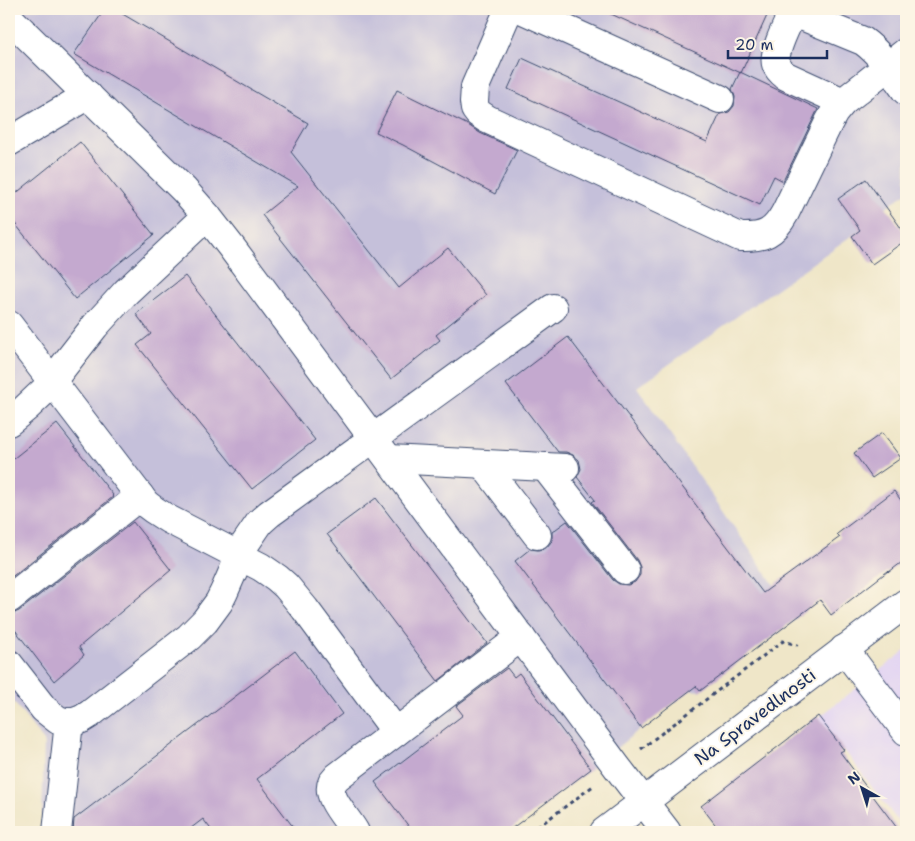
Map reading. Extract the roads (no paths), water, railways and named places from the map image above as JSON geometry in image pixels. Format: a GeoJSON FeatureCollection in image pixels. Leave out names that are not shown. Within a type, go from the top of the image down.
{"type":"FeatureCollection","features":[{"type":"Feature","properties":{"kind":"street"},"geometry":{"type":"LineString","coordinates":[[509,9],[475,87],[474,102],[478,113],[487,119],[740,237],[750,238],[765,234],[779,225],[834,113],[843,102],[897,59]]}},
{"type":"Feature","properties":{"kind":"street"},"geometry":{"type":"LineString","coordinates":[[522,9],[720,99]]}},
{"type":"Feature","properties":{"kind":"street"},"geometry":{"type":"LineString","coordinates":[[843,102],[793,79],[781,72],[777,67],[775,62],[776,52],[789,10],[897,59]]}},
{"type":"Feature","properties":{"kind":"street"},"geometry":{"type":"LineString","coordinates":[[9,18],[184,190],[207,216],[667,832]]}},
{"type":"Feature","properties":{"kind":"street"},"geometry":{"type":"LineString","coordinates":[[897,59],[906,91]]}},
{"type":"Feature","properties":{"kind":"street"},"geometry":{"type":"LineString","coordinates":[[9,142],[88,95]]}},
{"type":"Feature","properties":{"kind":"street"},"geometry":{"type":"LineString","coordinates":[[9,422],[37,398],[126,292],[207,216]]}},
{"type":"Feature","properties":{"kind":"street"},"geometry":{"type":"LineString","coordinates":[[9,664],[44,709],[58,720],[74,722],[82,720],[197,630],[219,602],[245,544],[260,522],[269,514],[381,449],[553,308]]}},
{"type":"Feature","properties":{"kind":"street"},"geometry":{"type":"LineString","coordinates":[[9,325],[146,504],[160,515],[261,567],[286,586],[396,732]]}},
{"type":"Feature","properties":{"kind":"street"},"geometry":{"type":"LineString","coordinates":[[381,449],[483,464],[555,467],[626,570]]}},
{"type":"Feature","properties":{"kind":"street"},"geometry":{"type":"LineString","coordinates":[[483,464],[537,536]]}},
{"type":"Feature","properties":{"kind":"street"},"geometry":{"type":"LineString","coordinates":[[9,599],[140,496]]}},
{"type":"Feature","properties":{"kind":"street","name":"Na Spravedlnosti"},"geometry":{"type":"LineString","coordinates":[[604,832],[906,602]]}},
{"type":"Feature","properties":{"kind":"street"},"geometry":{"type":"LineString","coordinates":[[355,832],[332,796],[332,783],[337,777],[521,637]]}},
{"type":"Feature","properties":{"kind":"street"},"geometry":{"type":"LineString","coordinates":[[844,649],[906,731]]}},
{"type":"Feature","properties":{"kind":"street"},"geometry":{"type":"LineString","coordinates":[[57,832],[69,722]]}}]}
